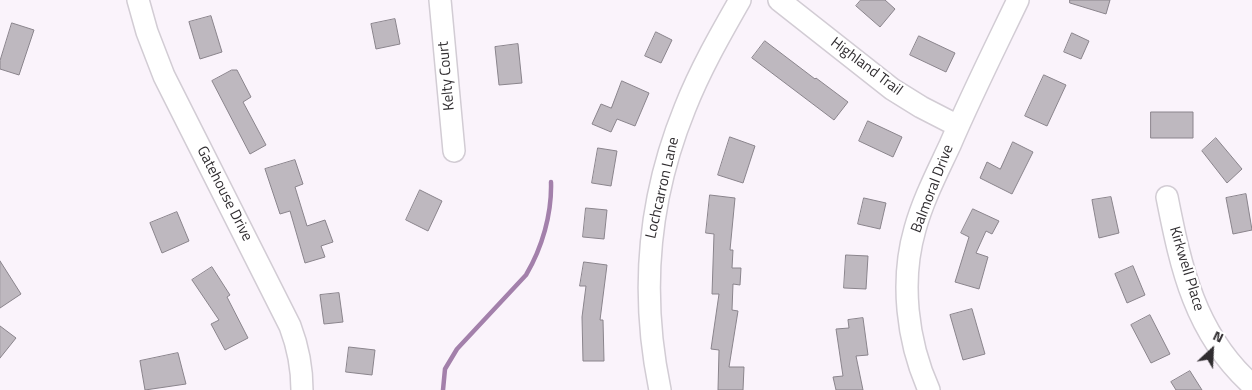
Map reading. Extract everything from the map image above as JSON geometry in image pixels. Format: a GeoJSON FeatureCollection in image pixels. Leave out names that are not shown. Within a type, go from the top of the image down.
{"type":"FeatureCollection","features":[{"type":"Feature","properties":{"kind":"street","name":"Gatehouse Drive"},"geometry":{"type":"LineString","coordinates":[[138,0],[147,32],[164,76],[290,326],[297,345],[301,365],[302,390]]}},
{"type":"Feature","properties":{"kind":"street","name":"Kelty Court"},"geometry":{"type":"LineString","coordinates":[[440,0],[454,151]]}},
{"type":"Feature","properties":{"kind":"street","name":"Lochcarron Lane"},"geometry":{"type":"LineString","coordinates":[[660,390],[653,357],[649,288],[650,247],[657,199],[685,106],[716,41],[740,0]]}},
{"type":"Feature","properties":{"kind":"street","name":"Highland Trail"},"geometry":{"type":"LineString","coordinates":[[779,0],[892,89],[921,107],[958,126]]}},
{"type":"Feature","properties":{"kind":"street","name":"Balmoral Drive"},"geometry":{"type":"LineString","coordinates":[[929,390],[916,352],[910,323],[908,277],[915,230],[925,200],[958,126],[1018,0]]}},
{"type":"Feature","properties":{"kind":"street","name":"Kirkwell Place"},"geometry":{"type":"LineString","coordinates":[[1167,196],[1176,243],[1192,299],[1201,320],[1212,339],[1230,362],[1252,385]]}},
{"type":"Feature","properties":{"kind":"building"},"geometry":{"type":"Polygon","coordinates":[[[861,0],[885,0],[895,9],[880,27],[856,6],[861,0]]]}},
{"type":"Feature","properties":{"kind":"building"},"geometry":{"type":"Polygon","coordinates":[[[1070,0],[1110,0],[1106,14],[1070,3],[1070,0]]]}},
{"type":"Feature","properties":{"kind":"building"},"geometry":{"type":"Polygon","coordinates":[[[211,16],[222,52],[200,59],[189,22],[211,16]]]}},
{"type":"Feature","properties":{"kind":"building"},"geometry":{"type":"Polygon","coordinates":[[[395,19],[400,44],[376,49],[371,24],[395,19]]]}},
{"type":"Feature","properties":{"kind":"building"},"geometry":{"type":"Polygon","coordinates":[[[12,23],[34,30],[19,75],[0,69],[0,61],[12,23]]]}},
{"type":"Feature","properties":{"kind":"building"},"geometry":{"type":"Polygon","coordinates":[[[656,32],[672,40],[661,63],[645,56],[656,32]]]}},
{"type":"Feature","properties":{"kind":"building"},"geometry":{"type":"Polygon","coordinates":[[[1072,33],[1089,41],[1081,59],[1064,52],[1072,33]]]}},
{"type":"Feature","properties":{"kind":"building"},"geometry":{"type":"Polygon","coordinates":[[[919,36],[955,53],[946,72],[910,55],[919,36]]]}},
{"type":"Feature","properties":{"kind":"building"},"geometry":{"type":"Polygon","coordinates":[[[765,41],[848,102],[834,120],[752,58],[765,41]]]}},
{"type":"Feature","properties":{"kind":"building"},"geometry":{"type":"Polygon","coordinates":[[[518,44],[522,83],[499,85],[495,47],[518,44]]]}},
{"type":"Feature","properties":{"kind":"building"},"geometry":{"type":"Polygon","coordinates":[[[232,70],[237,70],[251,97],[243,102],[266,145],[250,154],[212,81],[232,70]]]}},
{"type":"Feature","properties":{"kind":"building"},"geometry":{"type":"Polygon","coordinates":[[[1044,75],[1066,85],[1047,126],[1025,116],[1044,75]]]}},
{"type":"Feature","properties":{"kind":"building"},"geometry":{"type":"Polygon","coordinates":[[[622,81],[649,93],[635,126],[617,119],[611,132],[592,124],[601,104],[611,108],[622,81]]]}},
{"type":"Feature","properties":{"kind":"building"},"geometry":{"type":"Polygon","coordinates":[[[1151,112],[1193,112],[1193,138],[1151,138],[1151,112]]]}},
{"type":"Feature","properties":{"kind":"building"},"geometry":{"type":"Polygon","coordinates":[[[868,121],[902,137],[893,157],[859,141],[868,121]]]}},
{"type":"Feature","properties":{"kind":"building"},"geometry":{"type":"Polygon","coordinates":[[[730,137],[755,146],[743,183],[718,175],[730,137]]]}},
{"type":"Feature","properties":{"kind":"building"},"geometry":{"type":"Polygon","coordinates":[[[1216,138],[1242,169],[1227,183],[1202,151],[1216,138]]]}},
{"type":"Feature","properties":{"kind":"building"},"geometry":{"type":"Polygon","coordinates":[[[1013,142],[1033,152],[1012,194],[980,178],[987,162],[1000,169],[1013,142]]]}},
{"type":"Feature","properties":{"kind":"building"},"geometry":{"type":"Polygon","coordinates":[[[598,148],[617,151],[611,186],[592,183],[598,148]]]}},
{"type":"Feature","properties":{"kind":"building"},"geometry":{"type":"Polygon","coordinates":[[[295,160],[303,184],[295,187],[307,226],[325,220],[333,242],[321,246],[325,257],[305,263],[290,211],[280,214],[265,169],[295,160]]]}},
{"type":"Feature","properties":{"kind":"building"},"geometry":{"type":"Polygon","coordinates":[[[420,190],[442,201],[428,231],[406,220],[420,190]]]}},
{"type":"Feature","properties":{"kind":"building"},"geometry":{"type":"Polygon","coordinates":[[[1246,194],[1252,230],[1233,234],[1226,198],[1246,194]]]}},
{"type":"Feature","properties":{"kind":"building"},"geometry":{"type":"Polygon","coordinates":[[[710,195],[735,198],[730,250],[733,250],[732,268],[741,268],[740,285],[733,284],[732,310],[738,311],[729,367],[744,367],[743,390],[718,390],[719,350],[711,349],[719,294],[712,294],[714,234],[706,233],[710,195]]]}},
{"type":"Feature","properties":{"kind":"building"},"geometry":{"type":"Polygon","coordinates":[[[1111,197],[1119,233],[1099,238],[1092,200],[1111,197]]]}},
{"type":"Feature","properties":{"kind":"building"},"geometry":{"type":"Polygon","coordinates":[[[864,198],[886,203],[880,229],[858,224],[864,198]]]}},
{"type":"Feature","properties":{"kind":"building"},"geometry":{"type":"Polygon","coordinates":[[[586,208],[607,210],[604,239],[583,237],[586,208]]]}},
{"type":"Feature","properties":{"kind":"building"},"geometry":{"type":"Polygon","coordinates":[[[973,209],[999,221],[992,234],[986,231],[976,253],[988,257],[979,289],[955,282],[969,237],[961,233],[973,209]]]}},
{"type":"Feature","properties":{"kind":"building"},"geometry":{"type":"Polygon","coordinates":[[[177,212],[189,241],[162,253],[150,223],[177,212]]]}},
{"type":"Feature","properties":{"kind":"building"},"geometry":{"type":"Polygon","coordinates":[[[846,255],[868,256],[866,289],[844,288],[846,255]]]}},
{"type":"Feature","properties":{"kind":"building"},"geometry":{"type":"Polygon","coordinates":[[[0,261],[21,294],[0,308],[0,261]]]}},
{"type":"Feature","properties":{"kind":"building"},"geometry":{"type":"Polygon","coordinates":[[[584,262],[607,265],[600,320],[603,320],[604,361],[583,361],[582,317],[586,286],[580,286],[584,262]]]}},
{"type":"Feature","properties":{"kind":"building"},"geometry":{"type":"Polygon","coordinates":[[[1133,266],[1145,295],[1127,303],[1115,274],[1133,266]]]}},
{"type":"Feature","properties":{"kind":"building"},"geometry":{"type":"Polygon","coordinates":[[[212,267],[230,295],[227,297],[248,338],[225,350],[211,324],[219,320],[192,280],[212,267]]]}},
{"type":"Feature","properties":{"kind":"building"},"geometry":{"type":"Polygon","coordinates":[[[339,293],[343,322],[324,324],[320,295],[339,293]]]}},
{"type":"Feature","properties":{"kind":"building"},"geometry":{"type":"Polygon","coordinates":[[[972,309],[985,354],[963,360],[950,315],[972,309]]]}},
{"type":"Feature","properties":{"kind":"building"},"geometry":{"type":"Polygon","coordinates":[[[1150,315],[1170,354],[1151,363],[1131,325],[1150,315]]]}},
{"type":"Feature","properties":{"kind":"building"},"geometry":{"type":"Polygon","coordinates":[[[863,318],[868,355],[856,356],[863,390],[836,390],[833,377],[843,376],[836,329],[849,328],[848,320],[863,318]]]}},
{"type":"Feature","properties":{"kind":"building"},"geometry":{"type":"Polygon","coordinates":[[[0,326],[16,338],[0,358],[0,326]]]}},
{"type":"Feature","properties":{"kind":"building"},"geometry":{"type":"Polygon","coordinates":[[[349,347],[375,350],[372,375],[346,372],[349,347]]]}},
{"type":"Feature","properties":{"kind":"building"},"geometry":{"type":"Polygon","coordinates":[[[178,353],[186,384],[145,390],[140,361],[178,353]]]}},
{"type":"Feature","properties":{"kind":"building"},"geometry":{"type":"Polygon","coordinates":[[[1190,371],[1202,390],[1176,390],[1171,382],[1190,371]]]}},
{"type":"Feature","properties":{"kind":"waterway"},"geometry":{"type":"LineString","coordinates":[[443,390],[445,369],[457,349],[526,275],[532,265],[548,218],[551,182]]}}]}
